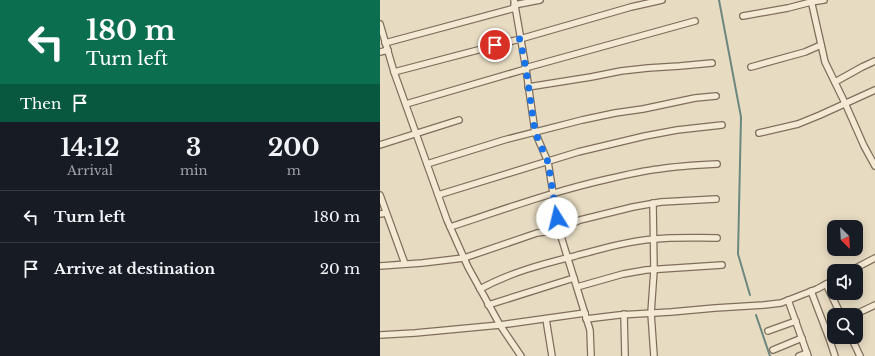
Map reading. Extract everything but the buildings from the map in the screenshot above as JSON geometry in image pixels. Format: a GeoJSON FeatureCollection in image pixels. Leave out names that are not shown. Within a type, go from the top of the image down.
{"type":"FeatureCollection","features":[{"type":"Feature","properties":{"kind":"street"},"geometry":{"type":"LineString","coordinates":[[385,43],[514,4],[540,0]]}},
{"type":"Feature","properties":{"kind":"street"},"geometry":{"type":"LineString","coordinates":[[394,72],[520,39],[631,7],[662,0]]}},
{"type":"Feature","properties":{"kind":"street"},"geometry":{"type":"LineString","coordinates":[[743,16],[788,8],[811,1],[824,0]]}},
{"type":"Feature","properties":{"kind":"street"},"geometry":{"type":"LineString","coordinates":[[811,1],[825,62],[864,146],[875,166]]}},
{"type":"Feature","properties":{"kind":"street"},"geometry":{"type":"LineString","coordinates":[[514,4],[526,68],[535,132],[548,162],[559,230],[590,330],[591,356]]}},
{"type":"Feature","properties":{"kind":"street"},"geometry":{"type":"LineString","coordinates":[[406,104],[526,68],[695,21]]}},
{"type":"Feature","properties":{"kind":"street"},"geometry":{"type":"LineString","coordinates":[[380,24],[394,72],[450,227],[468,267],[488,305],[521,356]]}},
{"type":"Feature","properties":{"kind":"street"},"geometry":{"type":"LineString","coordinates":[[751,67],[805,52],[821,45]]}},
{"type":"Feature","properties":{"kind":"street"},"geometry":{"type":"LineString","coordinates":[[380,52],[388,50]]}},
{"type":"Feature","properties":{"kind":"street"},"geometry":{"type":"LineString","coordinates":[[834,82],[875,61]]}},
{"type":"Feature","properties":{"kind":"street"},"geometry":{"type":"LineString","coordinates":[[528,87],[621,71],[712,63]]}},
{"type":"Feature","properties":{"kind":"street"},"geometry":{"type":"LineString","coordinates":[[759,132],[798,124],[875,90]]}},
{"type":"Feature","properties":{"kind":"street"},"geometry":{"type":"LineString","coordinates":[[427,164],[504,140],[615,113],[643,109],[695,98],[716,96]]}},
{"type":"Feature","properties":{"kind":"street"},"geometry":{"type":"LineString","coordinates":[[380,145],[459,120]]}},
{"type":"Feature","properties":{"kind":"street"},"geometry":{"type":"LineString","coordinates":[[438,195],[578,152],[677,130],[722,125]]}},
{"type":"Feature","properties":{"kind":"street"},"geometry":{"type":"LineString","coordinates":[[450,227],[553,193],[607,179],[658,169],[717,164]]}},
{"type":"Feature","properties":{"kind":"street"},"geometry":{"type":"LineString","coordinates":[[380,195],[383,213],[405,264]]}},
{"type":"Feature","properties":{"kind":"street"},"geometry":{"type":"LineString","coordinates":[[380,266],[464,258],[537,233],[559,230],[580,220],[609,212],[653,203],[716,200]]}},
{"type":"Feature","properties":{"kind":"street"},"geometry":{"type":"LineString","coordinates":[[653,203],[654,270],[651,313],[654,356]]}},
{"type":"Feature","properties":{"kind":"street"},"geometry":{"type":"LineString","coordinates":[[480,289],[495,280],[519,271],[628,243],[654,239],[686,237],[716,238]]}},
{"type":"Feature","properties":{"kind":"street"},"geometry":{"type":"LineString","coordinates":[[863,264],[875,258]]}},
{"type":"Feature","properties":{"kind":"street"},"geometry":{"type":"LineString","coordinates":[[577,287],[623,274],[722,265]]}},
{"type":"Feature","properties":{"kind":"street"},"geometry":{"type":"LineString","coordinates":[[488,305],[574,278]]}},
{"type":"Feature","properties":{"kind":"street"},"geometry":{"type":"LineString","coordinates":[[380,335],[500,325],[546,318],[651,313],[764,305],[781,303],[826,284],[838,308]]}},
{"type":"Feature","properties":{"kind":"street"},"geometry":{"type":"LineString","coordinates":[[811,291],[835,356]]}},
{"type":"Feature","properties":{"kind":"street"},"geometry":{"type":"LineString","coordinates":[[788,300],[808,354],[799,356]]}},
{"type":"Feature","properties":{"kind":"street"},"geometry":{"type":"LineString","coordinates":[[863,311],[875,305]]}},
{"type":"Feature","properties":{"kind":"street"},"geometry":{"type":"LineString","coordinates":[[624,314],[625,356]]}},
{"type":"Feature","properties":{"kind":"street"},"geometry":{"type":"LineString","coordinates":[[546,318],[552,356]]}},
{"type":"Feature","properties":{"kind":"street"},"geometry":{"type":"LineString","coordinates":[[768,331],[796,322]]}},
{"type":"Feature","properties":{"kind":"street"},"geometry":{"type":"LineString","coordinates":[[773,350],[802,338]]}},
{"type":"Feature","properties":{"kind":"street"},"geometry":{"type":"LineString","coordinates":[[854,344],[860,356]]}},
{"type":"Feature","properties":{"kind":"waterway"},"geometry":{"type":"LineString","coordinates":[[719,0],[741,117],[738,254],[750,295]]}},
{"type":"Feature","properties":{"kind":"waterway"},"geometry":{"type":"LineString","coordinates":[[756,315],[770,356]]}},
{"type":"Feature","properties":{"kind":"route"},"geometry":{"type":"LineString","coordinates":[[495,45],[520,39],[535,132],[548,162],[557,218]]}}]}
